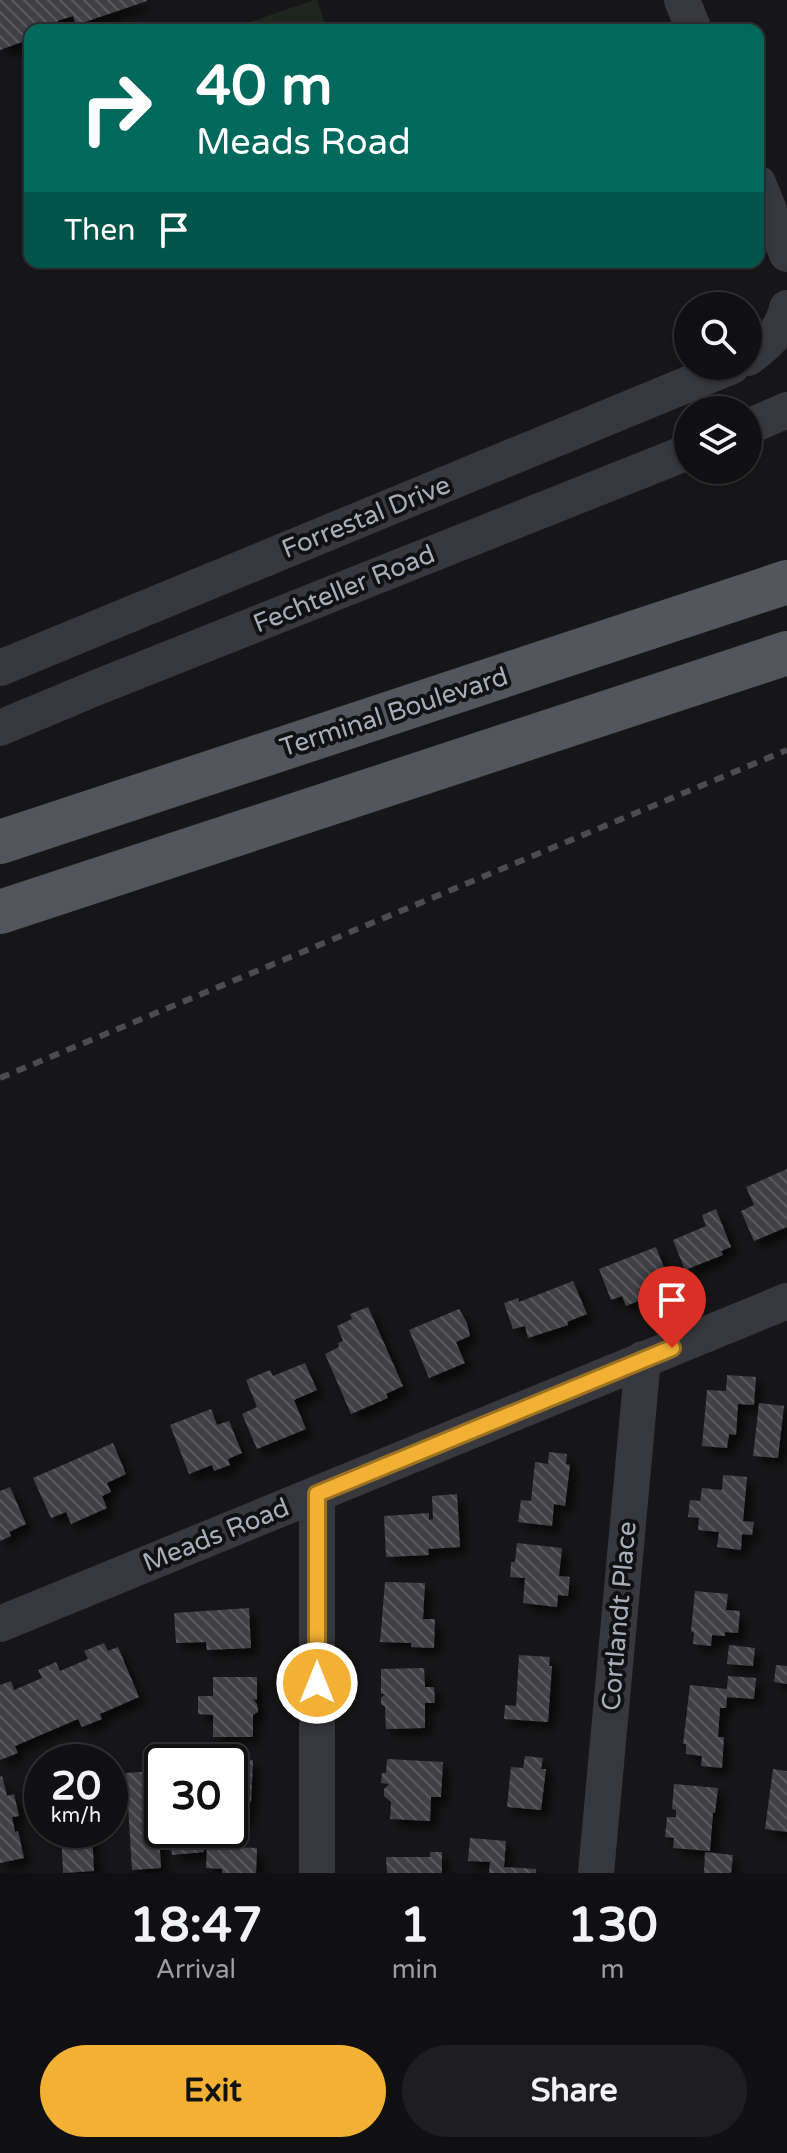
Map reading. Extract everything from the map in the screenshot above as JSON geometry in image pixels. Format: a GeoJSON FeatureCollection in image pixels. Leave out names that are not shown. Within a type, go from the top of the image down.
{"type":"FeatureCollection","features":[{"type":"Feature","properties":{"kind":"main road","name":"Terminal Boulevard"},"geometry":{"type":"LineString","coordinates":[[0,842],[787,582]]}},
{"type":"Feature","properties":{"kind":"main road"},"geometry":{"type":"LineString","coordinates":[[0,912],[787,653]]}},
{"type":"Feature","properties":{"kind":"street"},"geometry":{"type":"LineString","coordinates":[[682,0],[692,24]]}},
{"type":"Feature","properties":{"kind":"street"},"geometry":{"type":"LineString","coordinates":[[764,198],[787,254]]}},
{"type":"Feature","properties":{"kind":"street"},"geometry":{"type":"LineString","coordinates":[[762,348],[776,333],[787,308]]}},
{"type":"Feature","properties":{"kind":"street","name":"Forrestal Drive"},"geometry":{"type":"LineString","coordinates":[[0,668],[698,380]]}},
{"type":"Feature","properties":{"kind":"street"},"geometry":{"type":"LineString","coordinates":[[762,421],[787,410]]}},
{"type":"Feature","properties":{"kind":"street","name":"Fechteller Road"},"geometry":{"type":"LineString","coordinates":[[0,728],[674,458]]}},
{"type":"Feature","properties":{"kind":"street","name":"Meads Road"},"geometry":{"type":"LineString","coordinates":[[0,1624],[787,1301]]}},
{"type":"Feature","properties":{"kind":"street","name":"Cortlandt Place"},"geometry":{"type":"LineString","coordinates":[[596,1873],[643,1359]]}},
{"type":"Feature","properties":{"kind":"street"},"geometry":{"type":"LineString","coordinates":[[317,1494],[317,1873]]}},
{"type":"Feature","properties":{"kind":"shaded area"},"geometry":{"type":"Polygon","coordinates":[[[317,0],[325,24],[244,24],[317,0]]]}},
{"type":"Feature","properties":{"kind":"building"},"geometry":{"type":"Polygon","coordinates":[[[0,0],[147,0],[79,24],[76,24],[73,16],[57,21],[58,24],[24,24],[24,41],[0,50],[0,0]]]}},
{"type":"Feature","properties":{"kind":"building"},"geometry":{"type":"Polygon","coordinates":[[[787,1169],[787,1227],[754,1241],[741,1211],[754,1205],[746,1187],[787,1169]]]}},
{"type":"Feature","properties":{"kind":"building"},"geometry":{"type":"Polygon","coordinates":[[[716,1209],[731,1247],[721,1251],[723,1255],[685,1270],[673,1240],[706,1226],[702,1215],[716,1209]]]}},
{"type":"Feature","properties":{"kind":"building"},"geometry":{"type":"Polygon","coordinates":[[[656,1247],[668,1278],[639,1289],[643,1299],[626,1306],[622,1296],[611,1300],[599,1269],[656,1247]]]}},
{"type":"Feature","properties":{"kind":"building"},"geometry":{"type":"Polygon","coordinates":[[[573,1281],[587,1314],[567,1322],[568,1325],[528,1338],[525,1326],[513,1329],[504,1303],[518,1298],[519,1302],[573,1281]]]}},
{"type":"Feature","properties":{"kind":"building"},"geometry":{"type":"Polygon","coordinates":[[[368,1307],[403,1386],[386,1394],[388,1398],[351,1414],[325,1354],[339,1347],[338,1343],[343,1341],[337,1326],[352,1319],[350,1314],[368,1307]]]}},
{"type":"Feature","properties":{"kind":"building"},"geometry":{"type":"Polygon","coordinates":[[[459,1309],[470,1336],[456,1342],[465,1363],[429,1378],[409,1330],[459,1309]]]}},
{"type":"Feature","properties":{"kind":"building"},"geometry":{"type":"Polygon","coordinates":[[[305,1363],[317,1390],[294,1400],[306,1429],[257,1449],[242,1414],[257,1407],[246,1380],[270,1370],[273,1376],[305,1363]]]}},
{"type":"Feature","properties":{"kind":"building"},"geometry":{"type":"Polygon","coordinates":[[[727,1375],[756,1377],[754,1405],[738,1404],[736,1435],[729,1434],[727,1448],[702,1446],[707,1390],[726,1391],[727,1375]]]}},
{"type":"Feature","properties":{"kind":"building"},"geometry":{"type":"Polygon","coordinates":[[[759,1403],[784,1406],[778,1458],[753,1456],[759,1403]]]}},
{"type":"Feature","properties":{"kind":"building"},"geometry":{"type":"Polygon","coordinates":[[[211,1409],[217,1425],[229,1421],[242,1453],[228,1459],[230,1465],[214,1471],[212,1465],[189,1474],[170,1425],[211,1409]]]}},
{"type":"Feature","properties":{"kind":"building"},"geometry":{"type":"Polygon","coordinates":[[[113,1443],[126,1474],[107,1483],[111,1492],[102,1496],[107,1508],[71,1524],[66,1512],[51,1518],[33,1478],[113,1443]]]}},
{"type":"Feature","properties":{"kind":"building"},"geometry":{"type":"Polygon","coordinates":[[[549,1452],[567,1454],[566,1464],[570,1465],[565,1506],[554,1504],[552,1526],[518,1522],[521,1500],[531,1501],[535,1462],[548,1464],[549,1452]]]}},
{"type":"Feature","properties":{"kind":"building"},"geometry":{"type":"Polygon","coordinates":[[[723,1475],[747,1477],[743,1521],[754,1522],[752,1535],[742,1534],[741,1550],[717,1547],[719,1532],[698,1530],[699,1518],[688,1517],[690,1500],[700,1501],[702,1488],[722,1490],[723,1475]]]}},
{"type":"Feature","properties":{"kind":"building"},"geometry":{"type":"Polygon","coordinates":[[[10,1487],[26,1524],[9,1532],[11,1536],[0,1541],[0,1491],[10,1487]]]}},
{"type":"Feature","properties":{"kind":"building"},"geometry":{"type":"Polygon","coordinates":[[[457,1494],[460,1547],[428,1549],[429,1555],[386,1557],[384,1516],[429,1513],[429,1520],[433,1519],[432,1496],[457,1494]]]}},
{"type":"Feature","properties":{"kind":"building"},"geometry":{"type":"Polygon","coordinates":[[[517,1543],[562,1548],[559,1576],[570,1577],[568,1596],[558,1595],[557,1607],[523,1603],[525,1578],[510,1577],[517,1543]]]}},
{"type":"Feature","properties":{"kind":"building"},"geometry":{"type":"Polygon","coordinates":[[[385,1582],[425,1583],[423,1619],[435,1619],[434,1648],[411,1647],[411,1643],[380,1642],[385,1582]]]}},
{"type":"Feature","properties":{"kind":"building"},"geometry":{"type":"Polygon","coordinates":[[[695,1591],[728,1594],[726,1610],[740,1611],[738,1633],[712,1635],[711,1646],[693,1644],[694,1633],[691,1631],[695,1591]]]}},
{"type":"Feature","properties":{"kind":"building"},"geometry":{"type":"Polygon","coordinates":[[[249,1608],[251,1648],[207,1650],[206,1642],[176,1643],[174,1613],[249,1608]]]}},
{"type":"Feature","properties":{"kind":"building"},"geometry":{"type":"Polygon","coordinates":[[[104,1643],[108,1651],[118,1647],[139,1697],[100,1714],[102,1719],[82,1727],[78,1719],[15,1746],[18,1753],[0,1760],[0,1685],[11,1681],[14,1690],[42,1678],[38,1670],[56,1662],[60,1671],[88,1659],[84,1651],[104,1643]]]}},
{"type":"Feature","properties":{"kind":"building"},"geometry":{"type":"Polygon","coordinates":[[[729,1645],[755,1648],[753,1666],[727,1664],[729,1645]]]}},
{"type":"Feature","properties":{"kind":"building"},"geometry":{"type":"Polygon","coordinates":[[[519,1655],[550,1657],[548,1722],[504,1719],[505,1705],[516,1706],[519,1655]]]}},
{"type":"Feature","properties":{"kind":"building"},"geometry":{"type":"Polygon","coordinates":[[[776,1665],[787,1666],[787,1684],[774,1682],[776,1665]]]}},
{"type":"Feature","properties":{"kind":"building"},"geometry":{"type":"Polygon","coordinates":[[[424,1668],[425,1687],[434,1687],[435,1703],[425,1703],[425,1728],[386,1729],[385,1707],[381,1704],[385,1694],[381,1694],[381,1669],[424,1668]]]}},
{"type":"Feature","properties":{"kind":"building"},"geometry":{"type":"Polygon","coordinates":[[[728,1676],[756,1678],[754,1699],[727,1697],[726,1708],[720,1708],[718,1737],[724,1737],[722,1768],[701,1766],[702,1756],[686,1754],[686,1744],[683,1744],[690,1685],[727,1689],[728,1676]]]}},
{"type":"Feature","properties":{"kind":"building"},"geometry":{"type":"Polygon","coordinates":[[[213,1677],[257,1677],[257,1700],[253,1699],[258,1712],[253,1715],[253,1737],[213,1737],[213,1715],[198,1714],[198,1696],[213,1696],[213,1677]]]}},
{"type":"Feature","properties":{"kind":"building"},"geometry":{"type":"Polygon","coordinates":[[[525,1756],[543,1758],[541,1769],[546,1769],[541,1810],[507,1807],[511,1767],[523,1768],[525,1756]]]}},
{"type":"Feature","properties":{"kind":"building"},"geometry":{"type":"Polygon","coordinates":[[[387,1759],[443,1762],[441,1797],[431,1797],[430,1821],[390,1819],[391,1802],[384,1796],[384,1789],[389,1784],[381,1783],[382,1773],[386,1773],[387,1759]]]}},
{"type":"Feature","properties":{"kind":"building"},"geometry":{"type":"Polygon","coordinates":[[[248,1760],[253,1760],[251,1802],[248,1802],[248,1760]]]}},
{"type":"Feature","properties":{"kind":"building"},"geometry":{"type":"Polygon","coordinates":[[[773,1769],[787,1771],[787,1832],[765,1829],[773,1769]]]}},
{"type":"Feature","properties":{"kind":"building"},"geometry":{"type":"Polygon","coordinates":[[[144,1772],[144,1848],[160,1848],[161,1868],[132,1870],[128,1773],[144,1772]]]}},
{"type":"Feature","properties":{"kind":"building"},"geometry":{"type":"Polygon","coordinates":[[[0,1777],[7,1796],[14,1794],[19,1816],[12,1817],[24,1858],[0,1863],[0,1777]]]}},
{"type":"Feature","properties":{"kind":"building"},"geometry":{"type":"Polygon","coordinates":[[[674,1784],[718,1788],[710,1851],[673,1848],[674,1838],[665,1837],[667,1817],[676,1817],[676,1810],[672,1809],[674,1784]]]}},
{"type":"Feature","properties":{"kind":"building"},"geometry":{"type":"Polygon","coordinates":[[[470,1838],[506,1841],[504,1867],[536,1869],[536,1873],[489,1873],[490,1862],[468,1861],[470,1838]]]}},
{"type":"Feature","properties":{"kind":"building"},"geometry":{"type":"Polygon","coordinates":[[[62,1848],[93,1848],[94,1871],[63,1873],[62,1848]]]}},
{"type":"Feature","properties":{"kind":"building"},"geometry":{"type":"Polygon","coordinates":[[[171,1848],[204,1848],[204,1852],[172,1855],[171,1848]]]}},
{"type":"Feature","properties":{"kind":"building"},"geometry":{"type":"Polygon","coordinates":[[[207,1848],[257,1848],[256,1873],[222,1873],[222,1869],[206,1868],[207,1848]]]}},
{"type":"Feature","properties":{"kind":"building"},"geometry":{"type":"Polygon","coordinates":[[[430,1852],[442,1852],[442,1873],[387,1873],[386,1857],[430,1857],[430,1852]]]}},
{"type":"Feature","properties":{"kind":"building"},"geometry":{"type":"Polygon","coordinates":[[[705,1852],[733,1855],[731,1873],[704,1873],[705,1852]]]}},
{"type":"Feature","properties":{"kind":"railway"},"geometry":{"type":"LineString","coordinates":[[0,1078],[787,750]]}},
{"type":"Feature","properties":{"kind":"route"},"geometry":{"type":"LineString","coordinates":[[317,1683],[317,1494],[672,1348]]}}]}
